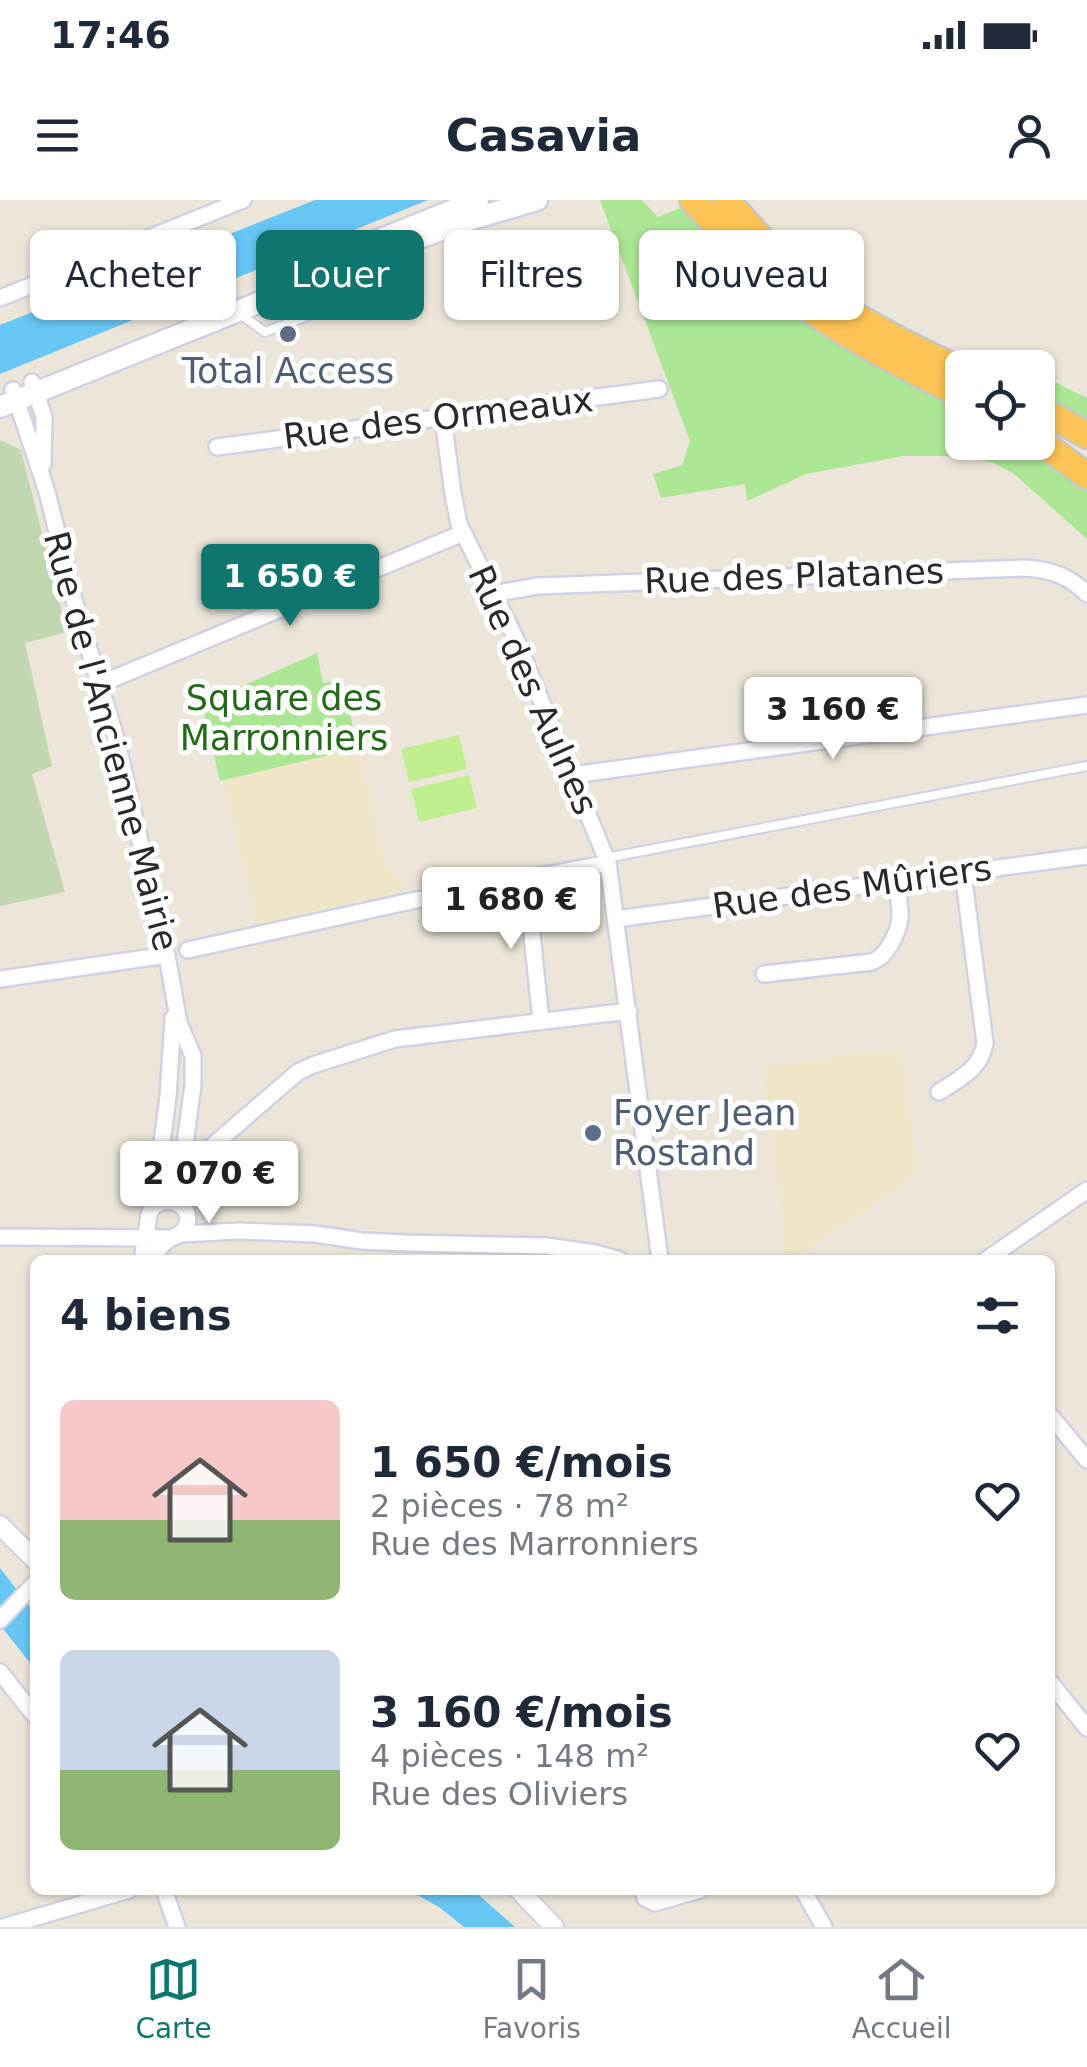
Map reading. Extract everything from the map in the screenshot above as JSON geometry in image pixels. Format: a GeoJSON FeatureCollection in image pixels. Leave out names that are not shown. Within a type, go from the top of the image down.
{"type":"FeatureCollection","features":[{"type":"Feature","properties":{"kind":"highway"},"geometry":{"type":"LineString","coordinates":[[693,200],[802,304],[873,349],[945,386]]}},
{"type":"Feature","properties":{"kind":"highway"},"geometry":{"type":"LineString","coordinates":[[714,200],[744,230]]}},
{"type":"Feature","properties":{"kind":"highway"},"geometry":{"type":"LineString","coordinates":[[726,200],[755,230]]}},
{"type":"Feature","properties":{"kind":"highway"},"geometry":{"type":"LineString","coordinates":[[862,320],[945,363]]}},
{"type":"Feature","properties":{"kind":"highway"},"geometry":{"type":"LineString","coordinates":[[1055,417],[1087,435]]}},
{"type":"Feature","properties":{"kind":"highway"},"geometry":{"type":"LineString","coordinates":[[1055,445],[1087,463]]}},
{"type":"Feature","properties":{"kind":"highway"},"geometry":{"type":"LineString","coordinates":[[1055,450],[1087,476]]}},
{"type":"Feature","properties":{"kind":"main road"},"geometry":{"type":"LineString","coordinates":[[402,230],[478,200]]}},
{"type":"Feature","properties":{"kind":"main road"},"geometry":{"type":"LineString","coordinates":[[424,236],[538,200]]}},
{"type":"Feature","properties":{"kind":"main road"},"geometry":{"type":"LineString","coordinates":[[16,394],[201,320]]}},
{"type":"Feature","properties":{"kind":"street"},"geometry":{"type":"LineString","coordinates":[[0,298],[243,200]]}},
{"type":"Feature","properties":{"kind":"street","name":"Rue des Ormeaux"},"geometry":{"type":"LineString","coordinates":[[216,448],[659,390]]}},
{"type":"Feature","properties":{"kind":"street","name":"Rue de l'Ancienne Mairie"},"geometry":{"type":"LineString","coordinates":[[16,394],[116,735],[180,1023],[193,1056],[179,1193],[182,1207]]}},
{"type":"Feature","properties":{"kind":"street","name":"Rue des Aulnes"},"geometry":{"type":"LineString","coordinates":[[443,418],[455,507],[463,532],[519,646],[607,860],[659,1255]]}},
{"type":"Feature","properties":{"kind":"street"},"geometry":{"type":"LineString","coordinates":[[100,684],[463,532]]}},
{"type":"Feature","properties":{"kind":"street","name":"Rue des Platanes"},"geometry":{"type":"LineString","coordinates":[[493,594],[537,586],[1024,568],[1058,573],[1087,594]]}},
{"type":"Feature","properties":{"kind":"street"},"geometry":{"type":"LineString","coordinates":[[572,776],[1087,704]]}},
{"type":"Feature","properties":{"kind":"street","name":"Rue des Mûriers"},"geometry":{"type":"LineString","coordinates":[[616,918],[1087,856]]}},
{"type":"Feature","properties":{"kind":"street"},"geometry":{"type":"LineString","coordinates":[[188,950],[607,860]]}},
{"type":"Feature","properties":{"kind":"street"},"geometry":{"type":"LineString","coordinates":[[938,1092],[975,1068],[986,1044],[963,872]]}},
{"type":"Feature","properties":{"kind":"street"},"geometry":{"type":"LineString","coordinates":[[526,878],[541,1022]]}},
{"type":"Feature","properties":{"kind":"street"},"geometry":{"type":"LineString","coordinates":[[764,974],[880,958],[900,926],[896,882]]}},
{"type":"Feature","properties":{"kind":"street"},"geometry":{"type":"LineString","coordinates":[[0,980],[167,955]]}},
{"type":"Feature","properties":{"kind":"street","name":"Rue de l'Ancienne Mairie"},"geometry":{"type":"LineString","coordinates":[[143,1255],[170,1068],[173,990]]}},
{"type":"Feature","properties":{"kind":"street"},"geometry":{"type":"LineString","coordinates":[[181,1173],[308,1066],[394,1039],[629,1011]]}},
{"type":"Feature","properties":{"kind":"street"},"geometry":{"type":"LineString","coordinates":[[170,1068],[183,1061],[194,1070]]}},
{"type":"Feature","properties":{"kind":"street"},"geometry":{"type":"LineString","coordinates":[[993,1255],[1087,1190]]}},
{"type":"Feature","properties":{"kind":"street"},"geometry":{"type":"LineString","coordinates":[[172,1237],[154,1232],[150,1214],[163,1201],[171,1200],[222,1230]]}},
{"type":"Feature","properties":{"kind":"street"},"geometry":{"type":"LineString","coordinates":[[155,1255],[187,1222],[182,1207]]}},
{"type":"Feature","properties":{"kind":"street"},"geometry":{"type":"LineString","coordinates":[[0,1237],[146,1238],[222,1230],[315,1234],[482,1253],[570,1248],[599,1255]]}},
{"type":"Feature","properties":{"kind":"street"},"geometry":{"type":"LineString","coordinates":[[1055,1421],[1087,1460]]}},
{"type":"Feature","properties":{"kind":"street"},"geometry":{"type":"LineString","coordinates":[[0,1525],[30,1555]]}},
{"type":"Feature","properties":{"kind":"street"},"geometry":{"type":"LineString","coordinates":[[0,1620],[30,1587]]}},
{"type":"Feature","properties":{"kind":"street"},"geometry":{"type":"LineString","coordinates":[[0,1672],[30,1710]]}},
{"type":"Feature","properties":{"kind":"street"},"geometry":{"type":"LineString","coordinates":[[1055,1693],[1087,1728]]}},
{"type":"Feature","properties":{"kind":"street"},"geometry":{"type":"LineString","coordinates":[[3,1927],[111,1895]]}},
{"type":"Feature","properties":{"kind":"street"},"geometry":{"type":"LineString","coordinates":[[166,1895],[177,1927]]}},
{"type":"Feature","properties":{"kind":"street"},"geometry":{"type":"LineString","coordinates":[[524,1895],[554,1927]]}},
{"type":"Feature","properties":{"kind":"street"},"geometry":{"type":"LineString","coordinates":[[645,1895],[647,1900],[658,1903],[684,1895]]}},
{"type":"Feature","properties":{"kind":"street"},"geometry":{"type":"LineString","coordinates":[[809,1895],[824,1927]]}},
{"type":"Feature","properties":{"kind":"lane"},"geometry":{"type":"LineString","coordinates":[[236,309],[266,332],[295,320]]}},
{"type":"Feature","properties":{"kind":"lane"},"geometry":{"type":"LineString","coordinates":[[607,860],[1087,766]]}},
{"type":"Feature","properties":{"kind":"shaded area"},"geometry":{"type":"Polygon","coordinates":[[[358,748],[386,868],[403,879],[396,899],[258,929],[223,780],[358,748]]]}},
{"type":"Feature","properties":{"kind":"shaded area"},"geometry":{"type":"Polygon","coordinates":[[[901,1048],[918,1174],[798,1255],[786,1255],[762,1066],[901,1048]]]}},
{"type":"Feature","properties":{"kind":"green space"},"geometry":{"type":"Polygon","coordinates":[[[600,200],[642,200],[658,217],[685,206],[707,230],[639,230],[639,304],[619,251],[619,230],[611,230],[600,200]]]}},
{"type":"Feature","properties":{"kind":"green space"},"geometry":{"type":"Polygon","coordinates":[[[645,320],[808,320],[945,400],[945,456],[903,456],[806,474],[747,501],[745,484],[661,498],[653,474],[682,465],[690,441],[645,320]]]}},
{"type":"Feature","properties":{"kind":"green space"},"geometry":{"type":"Polygon","coordinates":[[[1055,382],[1087,398],[1087,419],[1055,401],[1055,382]]]}},
{"type":"Feature","properties":{"kind":"green space"},"geometry":{"type":"Polygon","coordinates":[[[0,440],[21,450],[67,632],[25,643],[52,766],[32,774],[65,892],[0,906],[0,440]]]}},
{"type":"Feature","properties":{"kind":"green space"},"geometry":{"type":"Polygon","coordinates":[[[980,460],[1045,460],[1087,486],[1087,539],[1014,474],[980,460]]]}},
{"type":"Feature","properties":{"kind":"green space","name":"Square des Marronniers"},"geometry":{"type":"Polygon","coordinates":[[[317,653],[323,683],[342,680],[358,748],[220,781],[202,704],[317,653]]]}},
{"type":"Feature","properties":{"kind":"green space"},"geometry":{"type":"Polygon","coordinates":[[[459,735],[467,769],[409,782],[401,749],[459,735]]]}},
{"type":"Feature","properties":{"kind":"green space"},"geometry":{"type":"Polygon","coordinates":[[[469,775],[477,808],[419,822],[411,789],[469,775]]]}},
{"type":"Feature","properties":{"kind":"water"},"geometry":{"type":"Polygon","coordinates":[[[315,200],[428,200],[354,230],[256,230],[256,270],[236,278],[236,231],[315,200]]]}},
{"type":"Feature","properties":{"kind":"water"},"geometry":{"type":"Polygon","coordinates":[[[30,313],[30,320],[133,320],[0,374],[0,325],[30,313]]]}},
{"type":"Feature","properties":{"kind":"water"},"geometry":{"type":"Polygon","coordinates":[[[0,1568],[30,1607],[30,1663],[0,1625],[0,1568]]]}},
{"type":"Feature","properties":{"kind":"water"},"geometry":{"type":"Polygon","coordinates":[[[417,1895],[479,1895],[515,1927],[464,1927],[417,1895]]]}},
{"type":"Feature","properties":{"kind":"place","name":"Total Access"},"geometry":{"type":"Point","coordinates":[288,334]}},
{"type":"Feature","properties":{"kind":"place","name":"Foyer Jean Rostand"},"geometry":{"type":"Point","coordinates":[593,1133]}}]}
